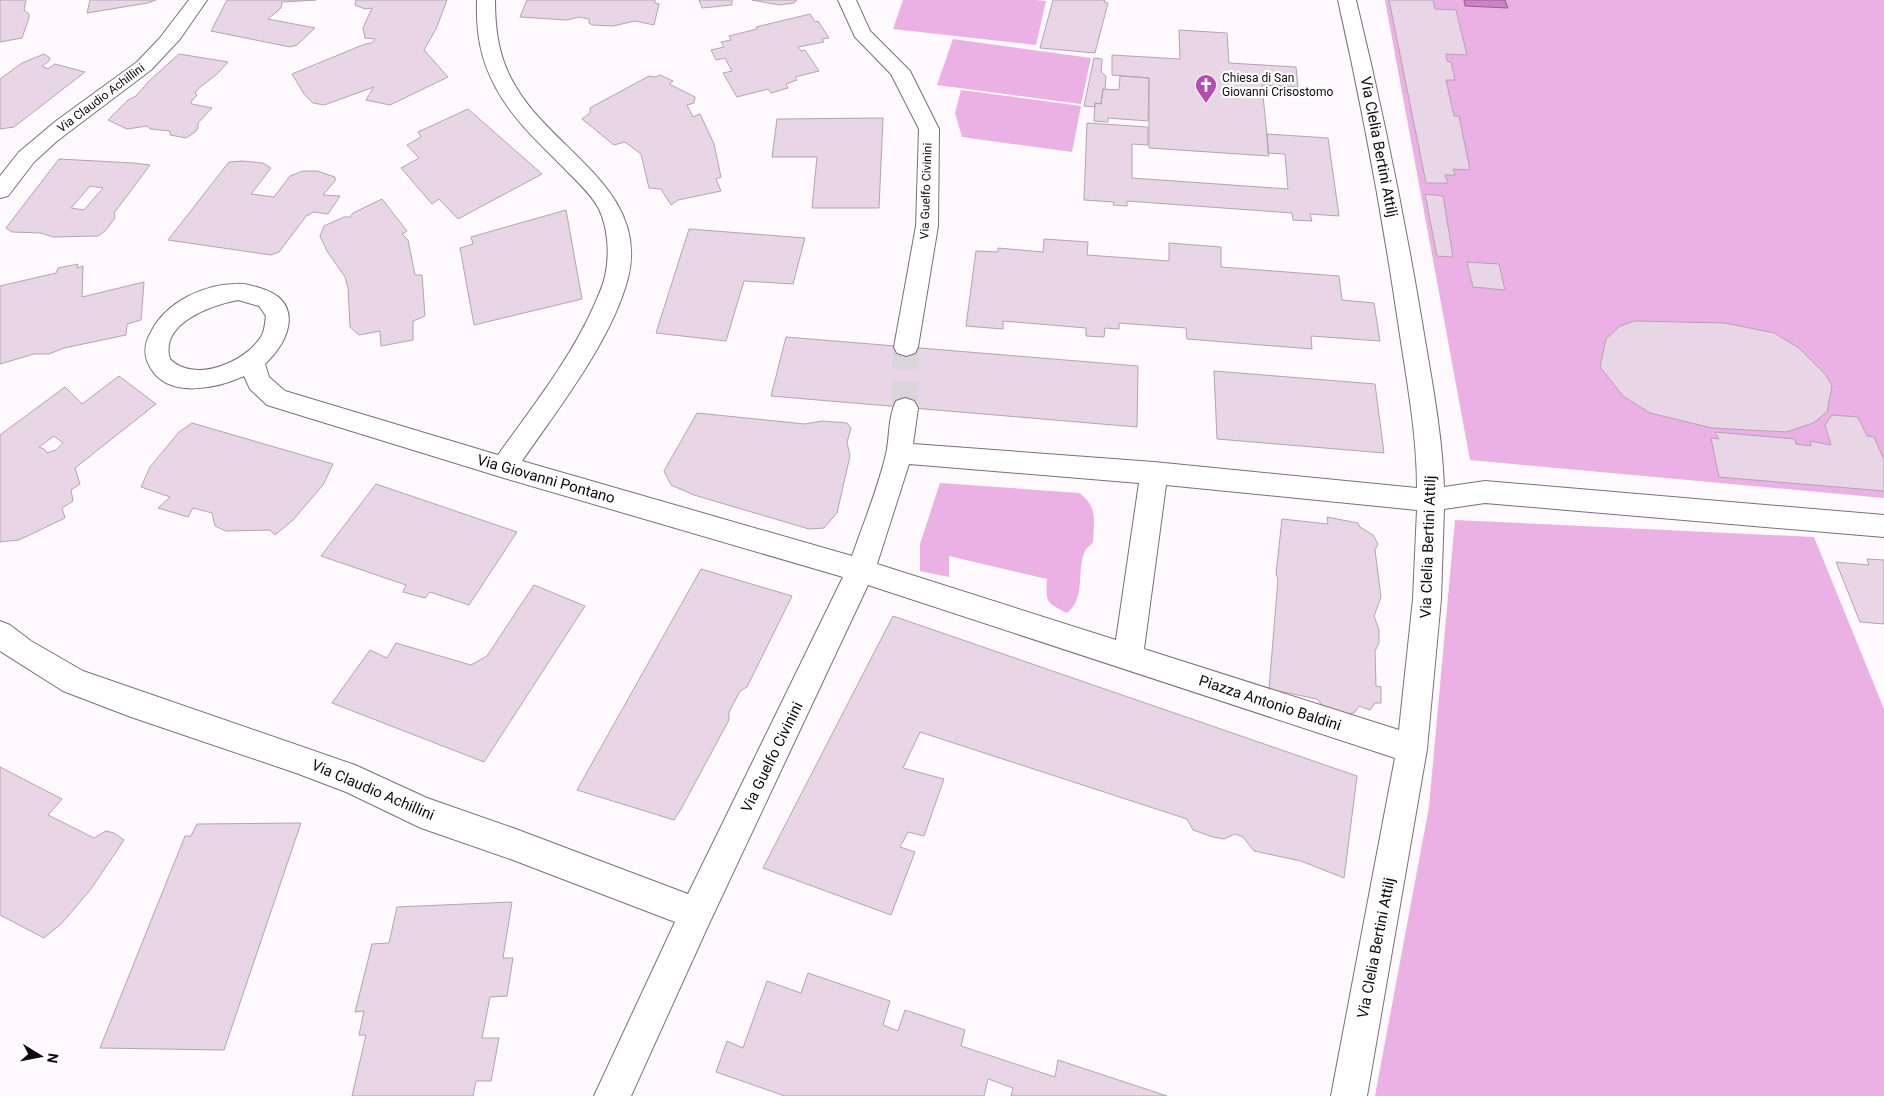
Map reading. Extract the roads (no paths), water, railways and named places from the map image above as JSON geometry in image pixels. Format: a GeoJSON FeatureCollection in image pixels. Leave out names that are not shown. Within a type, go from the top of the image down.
{"type":"FeatureCollection","features":[{"type":"Feature","properties":{"kind":"street","name":"Via Claudio Achillini"},"geometry":{"type":"LineString","coordinates":[[0,191],[16,169],[37,147],[145,65],[179,26],[198,0]]}},
{"type":"Feature","properties":{"kind":"street"},"geometry":{"type":"LineString","coordinates":[[486,0],[485,24],[488,50],[495,69],[529,121],[580,172],[607,204],[614,220],[618,250],[617,276],[593,333],[575,363],[504,467]]}},
{"type":"Feature","properties":{"kind":"street","name":"Via Guelfo Civinini"},"geometry":{"type":"LineString","coordinates":[[847,0],[862,34],[900,71],[929,129],[928,226],[906,347]]}},
{"type":"Feature","properties":{"kind":"street","name":"Via Clelia Bertini Attilj"},"geometry":{"type":"LineString","coordinates":[[1347,0],[1367,85],[1397,240],[1430,450],[1431,500],[1428,599],[1412,749],[1349,1096]]}},
{"type":"Feature","properties":{"kind":"street"},"geometry":{"type":"LineString","coordinates":[[238,292],[255,295],[268,301],[276,310],[278,322],[275,335],[251,361],[232,372],[210,378],[189,379],[172,375],[161,366],[156,353],[158,339],[167,324],[182,311],[201,301],[238,292]]}},
{"type":"Feature","properties":{"kind":"street","name":"Via Giovanni Pontano"},"geometry":{"type":"LineString","coordinates":[[251,361],[259,382],[276,398],[504,467],[806,553],[860,572]]}},
{"type":"Feature","properties":{"kind":"street","name":"Via Guelfo Civinini"},"geometry":{"type":"LineString","coordinates":[[612,1096],[696,914],[860,572],[890,486],[899,453],[905,408]]}},
{"type":"Feature","properties":{"kind":"street"},"geometry":{"type":"LineString","coordinates":[[899,453],[1154,473],[1431,500],[1485,492],[1884,526]]}},
{"type":"Feature","properties":{"kind":"street"},"geometry":{"type":"LineString","coordinates":[[1128,656],[1154,473]]}},
{"type":"Feature","properties":{"kind":"street","name":"Piazza Antonio Baldini"},"geometry":{"type":"LineString","coordinates":[[860,572],[1128,656],[1412,749]]}},
{"type":"Feature","properties":{"kind":"street","name":"Via Claudio Achillini"},"geometry":{"type":"LineString","coordinates":[[0,634],[21,650],[73,681],[131,703],[321,767],[355,780],[421,812],[513,844],[696,914]]}},
{"type":"Feature","properties":{"kind":"tunnel"},"geometry":{"type":"LineString","coordinates":[[905,408],[906,347]]}},
{"type":"Feature","properties":{"kind":"place","name":"Chiesa di San Giovanni Crisostomo"},"geometry":{"type":"Point","coordinates":[1206,104]}}]}
